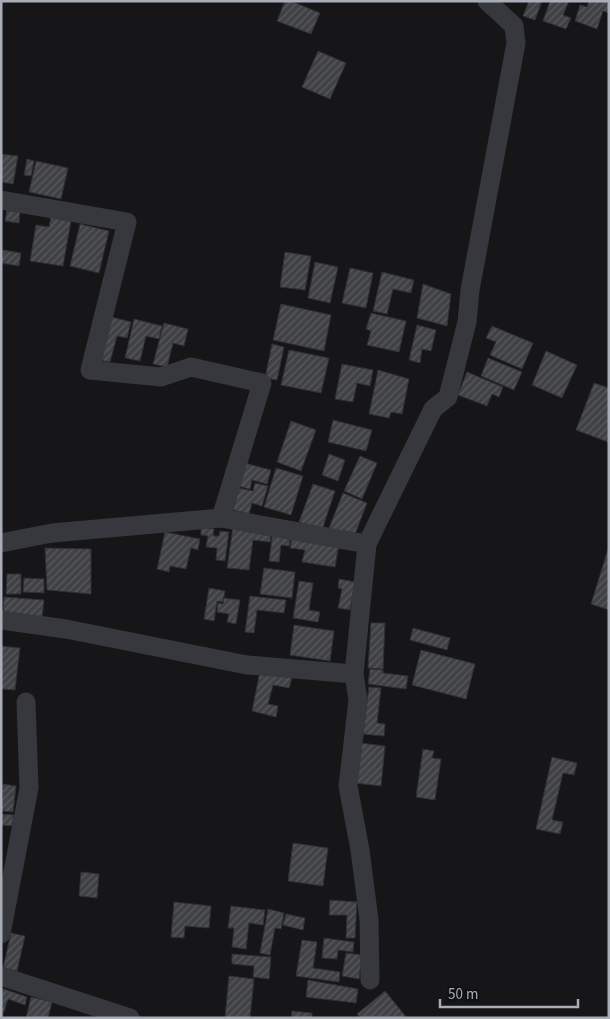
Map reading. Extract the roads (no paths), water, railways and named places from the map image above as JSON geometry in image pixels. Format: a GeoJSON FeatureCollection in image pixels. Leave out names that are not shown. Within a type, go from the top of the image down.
{"type":"FeatureCollection","features":[{"type":"Feature","properties":{"kind":"street"},"geometry":{"type":"LineString","coordinates":[[370,980],[369,920],[360,850],[348,786],[358,700],[354,674],[367,544],[433,408],[448,397],[468,322],[470,290],[516,43],[514,26],[487,1]]}},
{"type":"Feature","properties":{"kind":"street"},"geometry":{"type":"LineString","coordinates":[[1,200],[127,222],[90,370],[161,377],[191,367],[262,383],[221,518]]}},
{"type":"Feature","properties":{"kind":"street"},"geometry":{"type":"LineString","coordinates":[[1,543],[52,533],[221,518],[367,544]]}},
{"type":"Feature","properties":{"kind":"street"},"geometry":{"type":"LineString","coordinates":[[1,620],[66,629],[247,665],[354,674]]}},
{"type":"Feature","properties":{"kind":"street"},"geometry":{"type":"LineString","coordinates":[[1,934],[29,788],[26,702]]}},
{"type":"Feature","properties":{"kind":"street"},"geometry":{"type":"LineString","coordinates":[[1,976],[130,1018]]}}]}
